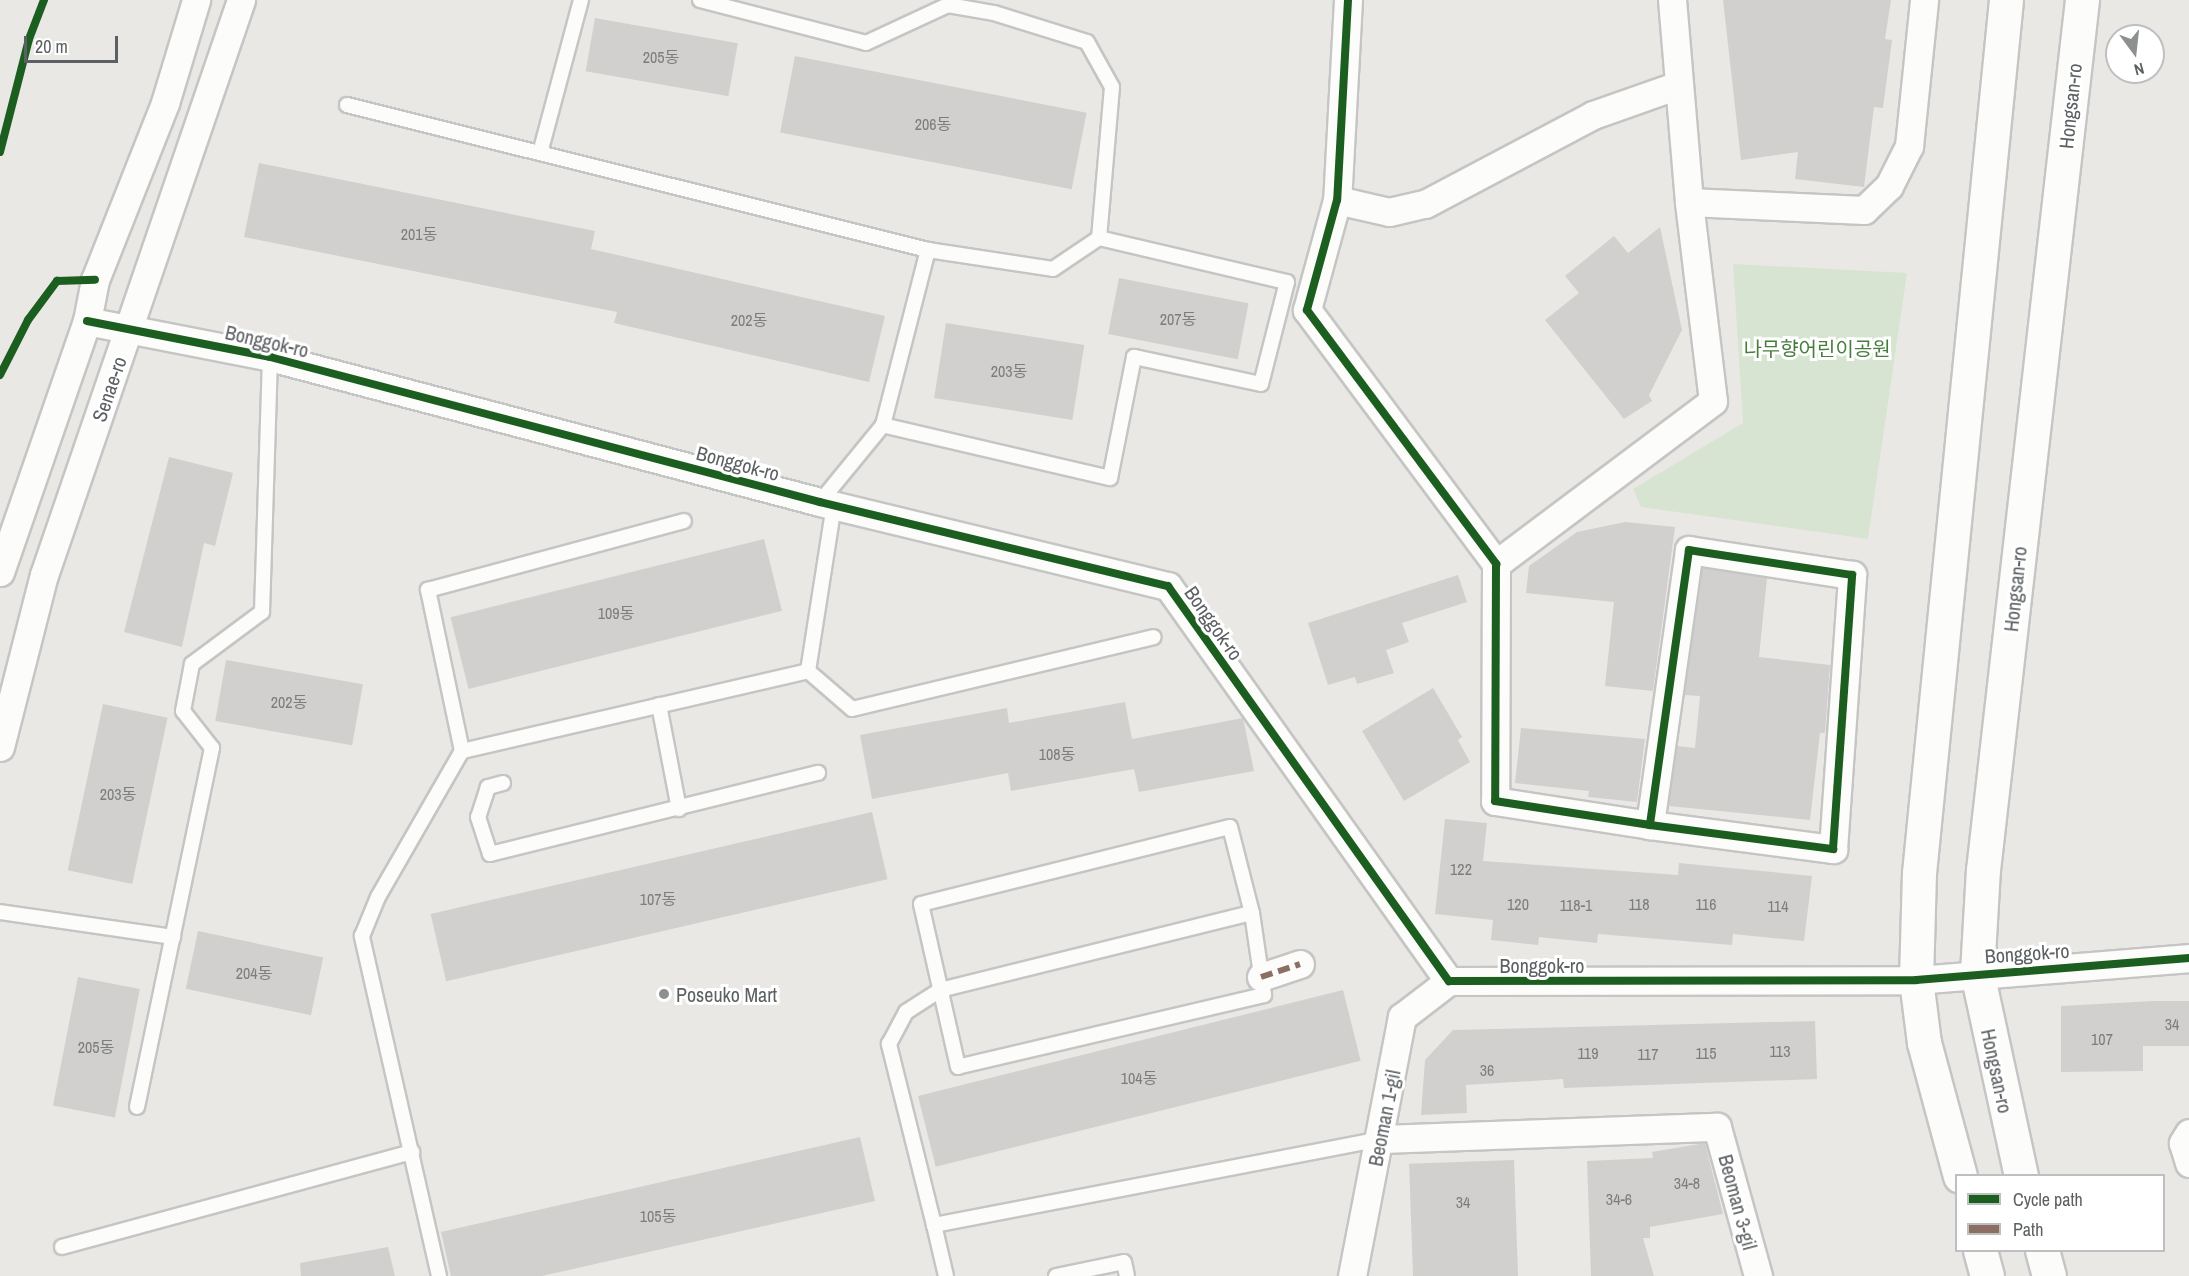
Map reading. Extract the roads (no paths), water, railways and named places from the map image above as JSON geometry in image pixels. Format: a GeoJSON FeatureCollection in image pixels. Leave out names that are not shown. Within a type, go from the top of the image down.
{"type":"FeatureCollection","features":[{"type":"Feature","properties":{"kind":"street"},"geometry":{"type":"LineString","coordinates":[[0,573],[87,321],[95,280],[165,103],[196,0]]}},
{"type":"Feature","properties":{"kind":"street","name":"Senae-ro"},"geometry":{"type":"LineString","coordinates":[[0,747],[44,575],[241,0]]}},
{"type":"Feature","properties":{"kind":"street"},"geometry":{"type":"LineString","coordinates":[[1348,0],[1337,200],[1307,310],[1496,564],[1495,801],[1650,825],[1833,849],[1852,575],[1689,550],[1650,825]]}},
{"type":"Feature","properties":{"kind":"street"},"geometry":{"type":"LineString","coordinates":[[1496,564],[1713,401],[1689,202],[1672,0]]}},
{"type":"Feature","properties":{"kind":"street"},"geometry":{"type":"LineString","coordinates":[[1689,202],[1864,210],[1889,186],[1909,146],[1924,0]]}},
{"type":"Feature","properties":{"kind":"street"},"geometry":{"type":"LineString","coordinates":[[1959,1174],[1924,1043],[1916,980],[1919,873],[2006,0]]}},
{"type":"Feature","properties":{"kind":"street","name":"Hongsan-ro"},"geometry":{"type":"LineString","coordinates":[[2022,1174],[1977,973],[1983,870],[2082,0]]}},
{"type":"Feature","properties":{"kind":"street"},"geometry":{"type":"LineString","coordinates":[[1337,200],[1389,212],[1425,204],[1593,115],[1678,85]]}},
{"type":"Feature","properties":{"kind":"street","name":"Bonggok-ro"},"geometry":{"type":"LineString","coordinates":[[87,321],[270,357],[827,504],[1168,586],[1449,981],[1916,980],[1977,973],[2189,958]]}},
{"type":"Feature","properties":{"kind":"street"},"geometry":{"type":"LineString","coordinates":[[1262,978],[1300,964]]}},
{"type":"Feature","properties":{"kind":"street","name":"Beoman 1-gil"},"geometry":{"type":"LineString","coordinates":[[1352,1276],[1382,1139],[1402,1017],[1449,981]]}},
{"type":"Feature","properties":{"kind":"street","name":"Beoman 3-gil"},"geometry":{"type":"LineString","coordinates":[[1382,1139],[1717,1127],[1758,1276]]}},
{"type":"Feature","properties":{"kind":"street"},"geometry":{"type":"LineString","coordinates":[[2189,1133],[2184,1143],[2189,1163]]}},
{"type":"Feature","properties":{"kind":"street"},"geometry":{"type":"LineString","coordinates":[[1980,1252],[1987,1276]]}},
{"type":"Feature","properties":{"kind":"street"},"geometry":{"type":"LineString","coordinates":[[2042,1252],[2049,1276]]}},
{"type":"Feature","properties":{"kind":"lane"},"geometry":{"type":"LineString","coordinates":[[540,153],[581,0]]}},
{"type":"Feature","properties":{"kind":"lane"},"geometry":{"type":"LineString","coordinates":[[700,0],[866,43],[948,5],[994,13],[1087,42],[1112,87],[1099,237]]}},
{"type":"Feature","properties":{"kind":"lane"},"geometry":{"type":"LineString","coordinates":[[347,105],[928,250],[1053,269],[1099,237],[1287,282],[1261,384],[1134,357],[1110,478],[883,425]]}},
{"type":"Feature","properties":{"kind":"lane"},"geometry":{"type":"LineString","coordinates":[[808,671],[827,504],[883,425],[928,250]]}},
{"type":"Feature","properties":{"kind":"lane"},"geometry":{"type":"LineString","coordinates":[[137,1107],[212,748],[183,711],[192,664],[262,612],[270,357]]}},
{"type":"Feature","properties":{"kind":"lane"},"geometry":{"type":"LineString","coordinates":[[439,1276],[362,936],[378,897],[462,751],[428,590],[684,522]]}},
{"type":"Feature","properties":{"kind":"lane"},"geometry":{"type":"LineString","coordinates":[[808,671],[852,709],[1154,637]]}},
{"type":"Feature","properties":{"kind":"lane"},"geometry":{"type":"LineString","coordinates":[[462,751],[808,671]]}},
{"type":"Feature","properties":{"kind":"lane"},"geometry":{"type":"LineString","coordinates":[[659,705],[679,808]]}},
{"type":"Feature","properties":{"kind":"lane"},"geometry":{"type":"LineString","coordinates":[[503,783],[488,787],[478,817],[490,854],[818,773]]}},
{"type":"Feature","properties":{"kind":"lane"},"geometry":{"type":"LineString","coordinates":[[1230,827],[1252,913],[1262,978],[1264,995],[958,1066],[921,904],[1230,827]]}},
{"type":"Feature","properties":{"kind":"lane"},"geometry":{"type":"LineString","coordinates":[[0,912],[173,937]]}},
{"type":"Feature","properties":{"kind":"lane"},"geometry":{"type":"LineString","coordinates":[[946,1276],[889,1044],[906,1012],[940,990],[1252,913]]}},
{"type":"Feature","properties":{"kind":"lane"},"geometry":{"type":"LineString","coordinates":[[934,1225],[1382,1139]]}},
{"type":"Feature","properties":{"kind":"lane"},"geometry":{"type":"LineString","coordinates":[[62,1247],[412,1152]]}},
{"type":"Feature","properties":{"kind":"lane"},"geometry":{"type":"LineString","coordinates":[[1056,1276],[1124,1262],[1127,1276]]}},
{"type":"Feature","properties":{"kind":"place","name":"Poseuko Mart"},"geometry":{"type":"Point","coordinates":[664,994]}},
{"type":"Feature","properties":{"kind":"park label","name":"나무향어린이공원"},"geometry":{"type":"Point","coordinates":[1817,348]}}]}
